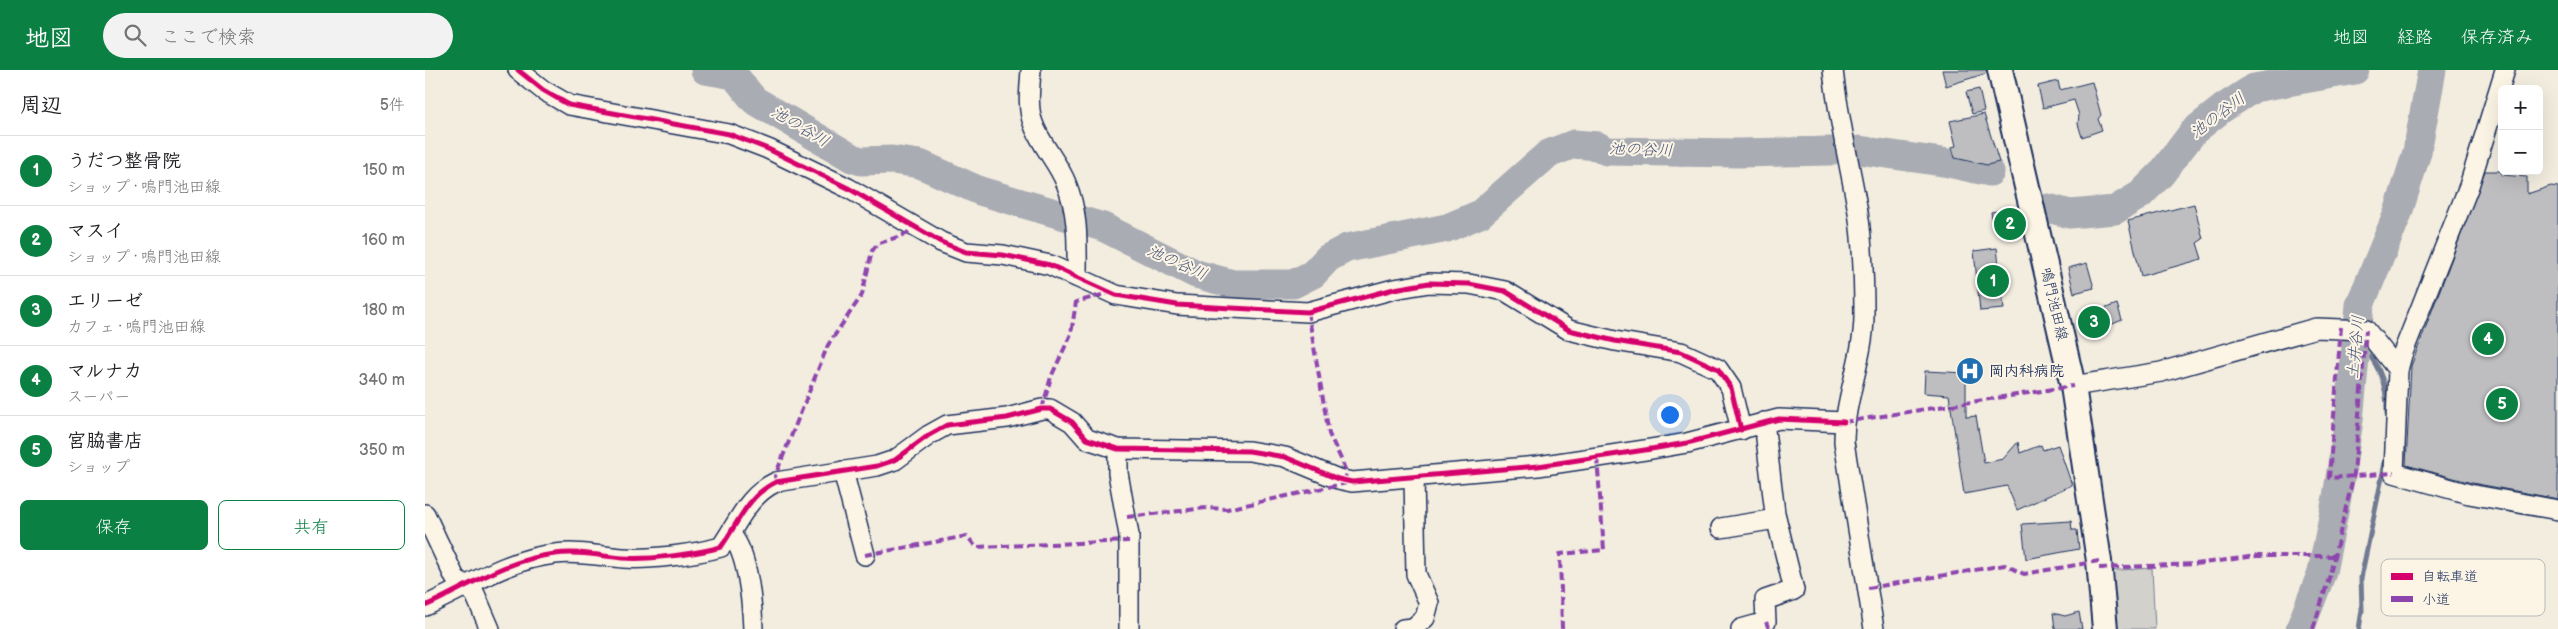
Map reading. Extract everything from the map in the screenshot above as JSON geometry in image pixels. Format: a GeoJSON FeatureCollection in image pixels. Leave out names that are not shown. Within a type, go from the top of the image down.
{"type":"FeatureCollection","features":[{"type":"Feature","properties":{"kind":"main road","name":"鳴門池田線"},"geometry":{"type":"LineString","coordinates":[[2000,70],[2073,386],[2099,561],[2105,629]]}},
{"type":"Feature","properties":{"kind":"street"},"geometry":{"type":"LineString","coordinates":[[518,70],[543,90],[569,105],[729,134],[768,149],[847,188],[941,242],[966,252],[1003,254],[1050,265],[1115,295],[1160,302],[1308,312],[1429,283],[1469,284],[1505,290],[1569,330],[1615,341],[1681,352],[1718,369],[1731,388],[1741,430]]}},
{"type":"Feature","properties":{"kind":"street"},"geometry":{"type":"LineString","coordinates":[[1031,70],[1029,106],[1033,124],[1066,182],[1077,220],[1077,277]]}},
{"type":"Feature","properties":{"kind":"street"},"geometry":{"type":"LineString","coordinates":[[1833,70],[1837,110],[1858,214],[1864,317],[1859,356],[1844,422],[1844,442],[1874,629]]}},
{"type":"Feature","properties":{"kind":"street"},"geometry":{"type":"LineString","coordinates":[[2505,70],[2469,186],[2405,344],[2398,370],[2394,473],[2469,494],[2558,510]]}},
{"type":"Feature","properties":{"kind":"street"},"geometry":{"type":"LineString","coordinates":[[2073,386],[2161,372],[2316,328],[2355,328],[2366,330],[2398,370]]}},
{"type":"Feature","properties":{"kind":"street"},"geometry":{"type":"LineString","coordinates":[[425,606],[517,560],[555,554],[580,553],[625,559],[705,551],[721,547],[747,505],[765,488],[797,478],[877,466],[895,460],[929,434],[947,425],[1007,418],[1036,409],[1050,409],[1071,422],[1087,439],[1118,449],[1249,451],[1285,457],[1338,479],[1352,482],[1538,466],[1687,443],[1779,419],[1844,422]]}},
{"type":"Feature","properties":{"kind":"street"},"geometry":{"type":"LineString","coordinates":[[1741,629],[1766,622],[1765,600],[1794,590],[1776,519],[1764,422]]}},
{"type":"Feature","properties":{"kind":"street"},"geometry":{"type":"LineString","coordinates":[[1118,449],[1118,473],[1129,535],[1129,629]]}},
{"type":"Feature","properties":{"kind":"street"},"geometry":{"type":"LineString","coordinates":[[843,471],[865,555]]}},
{"type":"Feature","properties":{"kind":"street"},"geometry":{"type":"LineString","coordinates":[[1403,629],[1413,628],[1425,618],[1429,603],[1416,574],[1414,478]]}},
{"type":"Feature","properties":{"kind":"street"},"geometry":{"type":"LineString","coordinates":[[425,514],[455,578],[475,594],[490,629]]}},
{"type":"Feature","properties":{"kind":"street"},"geometry":{"type":"LineString","coordinates":[[1721,528],[1776,519]]}},
{"type":"Feature","properties":{"kind":"street"},"geometry":{"type":"LineString","coordinates":[[730,534],[737,541],[743,555],[753,629]]}},
{"type":"Feature","properties":{"kind":"shaded area"},"geometry":{"type":"Polygon","coordinates":[[[2152,568],[2155,629],[2111,629],[2105,571],[2152,568]]]}},
{"type":"Feature","properties":{"kind":"building"},"geometry":{"type":"Polygon","coordinates":[[[1942,70],[1987,70],[1987,73],[1946,86],[1942,70]]]}},
{"type":"Feature","properties":{"kind":"building"},"geometry":{"type":"Polygon","coordinates":[[[2058,81],[2060,90],[2092,82],[2101,115],[2098,119],[2102,130],[2082,137],[2078,124],[2079,115],[2074,100],[2043,108],[2038,86],[2058,81]]]}},
{"type":"Feature","properties":{"kind":"building"},"geometry":{"type":"Polygon","coordinates":[[[1979,89],[1984,111],[1972,114],[1966,92],[1979,89]]]}},
{"type":"Feature","properties":{"kind":"building"},"geometry":{"type":"Polygon","coordinates":[[[1984,114],[1999,162],[1987,165],[1955,158],[1952,147],[1956,146],[1950,121],[1984,114]]]}},
{"type":"Feature","properties":{"kind":"building"},"geometry":{"type":"Polygon","coordinates":[[[2485,171],[2498,171],[2498,175],[2527,177],[2527,194],[2551,186],[2558,187],[2558,499],[2472,483],[2406,465],[2411,366],[2485,171]]]}},
{"type":"Feature","properties":{"kind":"building"},"geometry":{"type":"Polygon","coordinates":[[[2194,204],[2203,239],[2197,243],[2202,259],[2141,276],[2128,221],[2194,204]]]}},
{"type":"Feature","properties":{"kind":"building"},"geometry":{"type":"Polygon","coordinates":[[[2011,209],[2014,227],[1994,230],[1991,212],[2011,209]]]}},
{"type":"Feature","properties":{"kind":"building"},"geometry":{"type":"Polygon","coordinates":[[[1997,248],[2004,309],[1980,311],[1974,251],[1997,248]]]}},
{"type":"Feature","properties":{"kind":"building"},"geometry":{"type":"Polygon","coordinates":[[[2087,263],[2094,288],[2074,293],[2068,268],[2087,263]]]}},
{"type":"Feature","properties":{"kind":"building"},"geometry":{"type":"Polygon","coordinates":[[[2117,304],[2122,320],[2087,335],[2082,317],[2117,304]]]}},
{"type":"Feature","properties":{"kind":"building"},"geometry":{"type":"Polygon","coordinates":[[[1925,371],[1966,373],[1966,417],[1976,416],[1984,463],[2003,459],[2018,442],[2020,453],[2041,445],[2043,450],[2058,445],[2072,485],[2017,510],[2007,486],[1964,494],[1949,395],[1924,393],[1925,371]]]}},
{"type":"Feature","properties":{"kind":"building"},"geometry":{"type":"Polygon","coordinates":[[[2071,521],[2072,530],[2077,530],[2079,549],[2026,559],[2022,524],[2071,521]]]}},
{"type":"Feature","properties":{"kind":"building"},"geometry":{"type":"Polygon","coordinates":[[[2079,612],[2082,629],[2055,629],[2053,613],[2065,616],[2079,612]]]}},
{"type":"Feature","properties":{"kind":"waterway","name":"池の谷川"},"geometry":{"type":"LineString","coordinates":[[705,70],[734,75],[754,100],[852,158],[861,161],[892,160],[920,164],[980,191],[1103,227],[1196,274],[1233,284],[1293,284],[1313,274],[1328,258],[1347,248],[1447,228],[1480,214],[1548,154],[1574,144],[1598,146],[1606,151],[1738,153],[1830,151]]}},
{"type":"Feature","properties":{"kind":"waterway","name":"池の谷川"},"geometry":{"type":"LineString","coordinates":[[2048,208],[2070,214],[2115,210],[2140,195],[2161,174],[2194,131],[2223,108],[2254,88],[2355,70]]}},
{"type":"Feature","properties":{"kind":"waterway","name":"土井谷川"},"geometry":{"type":"LineString","coordinates":[[2300,629],[2322,572],[2337,497],[2349,420],[2360,305],[2398,213],[2417,152],[2432,70]]}},
{"type":"Feature","properties":{"kind":"waterway","name":"池の谷川"},"geometry":{"type":"LineString","coordinates":[[1859,150],[1949,163],[1990,172]]}},
{"type":"Feature","properties":{"kind":"waterway"},"geometry":{"type":"LineString","coordinates":[[2355,336],[2375,363],[2383,381],[2387,414]]}},
{"type":"Feature","properties":{"kind":"waterway"},"geometry":{"type":"LineString","coordinates":[[2359,629],[2362,610],[2361,578],[2386,458]]}},
{"type":"Feature","properties":{"kind":"marked path"},"geometry":{"type":"LineString","coordinates":[[776,482],[775,476],[828,345],[862,295],[872,251],[877,244],[906,234],[914,226]]}},
{"type":"Feature","properties":{"kind":"marked path"},"geometry":{"type":"LineString","coordinates":[[1042,409],[1051,377],[1071,334],[1076,302],[1109,293]]}},
{"type":"Feature","properties":{"kind":"marked path"},"geometry":{"type":"LineString","coordinates":[[1308,312],[1329,434],[1346,472],[1345,480]]}},
{"type":"Feature","properties":{"kind":"marked path"},"geometry":{"type":"LineString","coordinates":[[2341,327],[2329,478],[2394,473]]}},
{"type":"Feature","properties":{"kind":"marked path"},"geometry":{"type":"LineString","coordinates":[[2313,629],[2329,578],[2354,474],[2366,330]]}},
{"type":"Feature","properties":{"kind":"marked path"},"geometry":{"type":"LineString","coordinates":[[1844,422],[2073,386]]}},
{"type":"Feature","properties":{"kind":"marked path"},"geometry":{"type":"LineString","coordinates":[[1562,629],[1560,554],[1604,550],[1597,457]]}},
{"type":"Feature","properties":{"kind":"marked path"},"geometry":{"type":"LineString","coordinates":[[1127,517],[1206,508],[1227,509],[1347,483]]}},
{"type":"Feature","properties":{"kind":"marked path"},"geometry":{"type":"LineString","coordinates":[[865,555],[967,536],[976,547],[1129,541]]}},
{"type":"Feature","properties":{"kind":"marked path"},"geometry":{"type":"LineString","coordinates":[[2099,568],[2195,564],[2257,556],[2335,556]]}},
{"type":"Feature","properties":{"kind":"marked path"},"geometry":{"type":"LineString","coordinates":[[1868,588],[2005,565],[2024,574],[2099,561]]}},
{"type":"Feature","properties":{"kind":"marked path"},"geometry":{"type":"LineString","coordinates":[[1766,622],[1769,629]]}},
{"type":"Feature","properties":{"kind":"cycle path"},"geometry":{"type":"LineString","coordinates":[[518,70],[543,90],[569,105],[729,134],[768,149],[848,188],[941,242],[966,252],[1003,255],[1050,265],[1116,295],[1177,305],[1308,312],[1394,289],[1429,283],[1469,284],[1505,291],[1569,330],[1615,341],[1681,352],[1718,369],[1731,388],[1741,430]]}},
{"type":"Feature","properties":{"kind":"cycle path"},"geometry":{"type":"LineString","coordinates":[[425,606],[504,568],[538,557],[572,553],[623,558],[646,558],[686,554],[721,547],[744,510],[758,494],[776,482],[877,466],[895,460],[929,435],[947,425],[1007,418],[1042,409],[1050,409],[1072,422],[1087,439],[1118,449],[1249,451],[1285,457],[1338,479],[1352,482],[1538,466],[1687,443],[1779,419],[1844,422]]}},
{"type":"Feature","properties":{"kind":"place","name":"マスイ"},"geometry":{"type":"Point","coordinates":[2010,224]}},
{"type":"Feature","properties":{"kind":"place","name":"うだつ整骨院"},"geometry":{"type":"Point","coordinates":[1993,281]}},
{"type":"Feature","properties":{"kind":"place","name":"エリーゼ"},"geometry":{"type":"Point","coordinates":[2094,322]}},
{"type":"Feature","properties":{"kind":"place","name":"マルナカ"},"geometry":{"type":"Point","coordinates":[2488,339]}},
{"type":"Feature","properties":{"kind":"place","name":"岡内科病院"},"geometry":{"type":"Point","coordinates":[1970,371]}},
{"type":"Feature","properties":{"kind":"place","name":"宮脇書店"},"geometry":{"type":"Point","coordinates":[2502,404]}}]}
